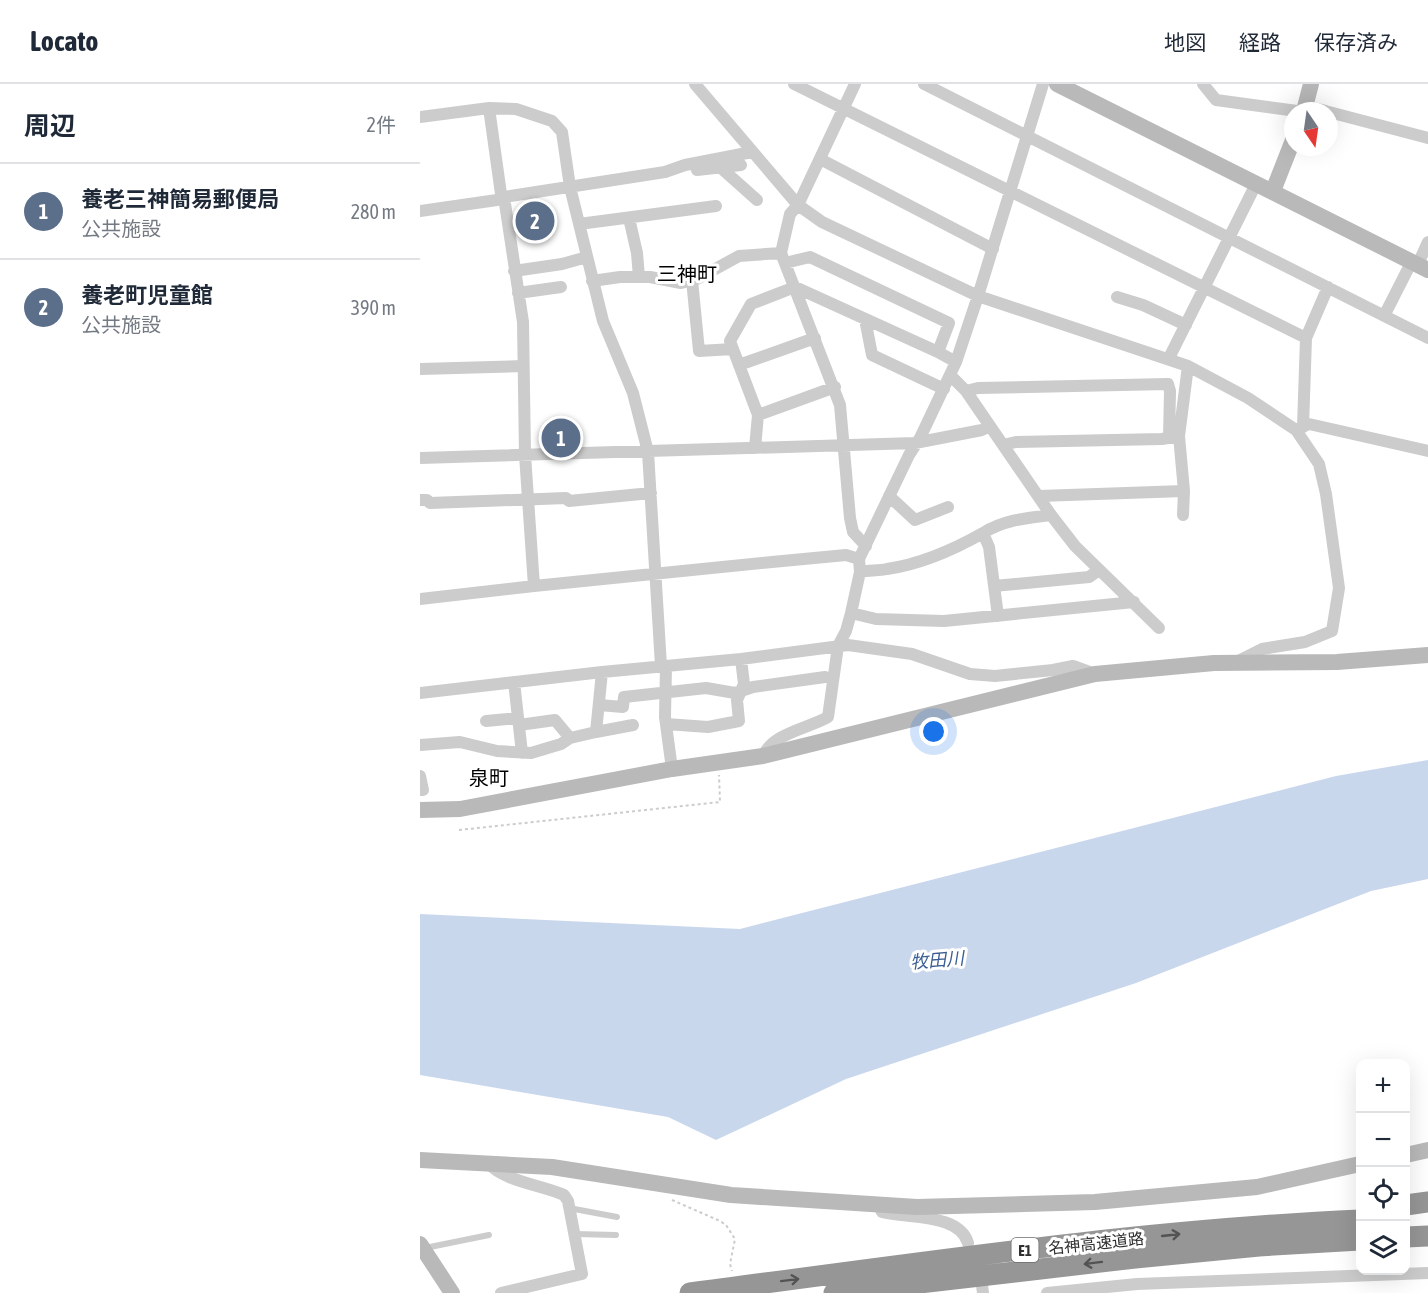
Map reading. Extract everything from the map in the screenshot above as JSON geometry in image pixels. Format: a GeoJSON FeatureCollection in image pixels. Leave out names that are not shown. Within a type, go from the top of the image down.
{"type":"FeatureCollection","features":[{"type":"Feature","properties":{"kind":"highway"},"geometry":{"type":"LineString","coordinates":[[1410,1204],[1428,1202]]}},
{"type":"Feature","properties":{"kind":"highway"},"geometry":{"type":"LineString","coordinates":[[1300,1222],[1356,1210]]}},
{"type":"Feature","properties":{"kind":"highway"},"geometry":{"type":"LineString","coordinates":[[1410,1218],[1428,1216]]}},
{"type":"Feature","properties":{"kind":"highway","name":"名神高速道路"},"geometry":{"type":"LineString","coordinates":[[690,1293],[1072,1244],[1300,1222],[1356,1220]]}},
{"type":"Feature","properties":{"kind":"highway"},"geometry":{"type":"LineString","coordinates":[[1410,1238],[1428,1236]]}},
{"type":"Feature","properties":{"kind":"highway","name":"名神高速道路"},"geometry":{"type":"LineString","coordinates":[[834,1293],[1135,1258],[1259,1246],[1356,1240]]}},
{"type":"Feature","properties":{"kind":"highway"},"geometry":{"type":"LineString","coordinates":[[1259,1246],[1356,1248]]}},
{"type":"Feature","properties":{"kind":"highway"},"geometry":{"type":"LineString","coordinates":[[1410,1247],[1428,1246]]}},
{"type":"Feature","properties":{"kind":"street"},"geometry":{"type":"LineString","coordinates":[[695,84],[798,205],[822,222],[978,296],[1188,366],[1300,428]]}},
{"type":"Feature","properties":{"kind":"street"},"geometry":{"type":"LineString","coordinates":[[794,84],[1306,338]]}},
{"type":"Feature","properties":{"kind":"street"},"geometry":{"type":"LineString","coordinates":[[855,84],[798,205],[790,214],[784,258],[835,387],[840,405],[850,518],[853,532],[866,546]]}},
{"type":"Feature","properties":{"kind":"street"},"geometry":{"type":"LineString","coordinates":[[924,84],[1428,338]]}},
{"type":"Feature","properties":{"kind":"street"},"geometry":{"type":"LineString","coordinates":[[763,756],[767,747],[776,740],[828,717],[838,646],[846,631],[851,613],[859,565],[915,443],[920,438],[956,362],[1043,84]]}},
{"type":"Feature","properties":{"kind":"street"},"geometry":{"type":"LineString","coordinates":[[1056,84],[1419,265]]}},
{"type":"Feature","properties":{"kind":"street"},"geometry":{"type":"LineString","coordinates":[[1203,84],[1216,100],[1284,107]]}},
{"type":"Feature","properties":{"kind":"street"},"geometry":{"type":"LineString","coordinates":[[1305,102],[1311,84]]}},
{"type":"Feature","properties":{"kind":"street"},"geometry":{"type":"LineString","coordinates":[[489,108],[523,322],[525,454],[534,586]]}},
{"type":"Feature","properties":{"kind":"street"},"geometry":{"type":"LineString","coordinates":[[420,117],[489,108],[516,109],[552,121],[562,132],[570,187],[592,281],[603,321],[633,393],[648,452],[666,692],[666,724],[672,769]]}},
{"type":"Feature","properties":{"kind":"street"},"geometry":{"type":"LineString","coordinates":[[1338,114],[1428,138]]}},
{"type":"Feature","properties":{"kind":"street"},"geometry":{"type":"LineString","coordinates":[[420,211],[665,172],[752,152]]}},
{"type":"Feature","properties":{"kind":"street"},"geometry":{"type":"LineString","coordinates":[[1273,191],[1287,156]]}},
{"type":"Feature","properties":{"kind":"street"},"geometry":{"type":"LineString","coordinates":[[820,159],[993,249]]}},
{"type":"Feature","properties":{"kind":"street"},"geometry":{"type":"LineString","coordinates":[[676,168],[683,171],[741,165]]}},
{"type":"Feature","properties":{"kind":"street"},"geometry":{"type":"LineString","coordinates":[[720,167],[757,200]]}},
{"type":"Feature","properties":{"kind":"street"},"geometry":{"type":"LineString","coordinates":[[1169,358],[1256,184]]}},
{"type":"Feature","properties":{"kind":"street"},"geometry":{"type":"LineString","coordinates":[[579,224],[716,206]]}},
{"type":"Feature","properties":{"kind":"street"},"geometry":{"type":"LineString","coordinates":[[629,218],[637,253],[639,277]]}},
{"type":"Feature","properties":{"kind":"street"},"geometry":{"type":"LineString","coordinates":[[1384,316],[1419,265],[1428,242]]}},
{"type":"Feature","properties":{"kind":"street"},"geometry":{"type":"LineString","coordinates":[[592,281],[639,277],[681,283],[692,280],[739,256],[810,257],[949,323],[938,352]]}},
{"type":"Feature","properties":{"kind":"street"},"geometry":{"type":"LineString","coordinates":[[514,272],[562,264],[587,257]]}},
{"type":"Feature","properties":{"kind":"street"},"geometry":{"type":"LineString","coordinates":[[692,280],[699,351],[733,349]]}},
{"type":"Feature","properties":{"kind":"street"},"geometry":{"type":"LineString","coordinates":[[518,293],[561,287]]}},
{"type":"Feature","properties":{"kind":"street"},"geometry":{"type":"LineString","coordinates":[[755,448],[758,415],[730,341],[751,304],[795,287],[956,362]]}},
{"type":"Feature","properties":{"kind":"street"},"geometry":{"type":"LineString","coordinates":[[1232,663],[1262,649],[1305,642],[1332,631],[1339,588],[1326,494],[1319,464],[1300,428],[1306,338],[1328,288]]}},
{"type":"Feature","properties":{"kind":"street"},"geometry":{"type":"LineString","coordinates":[[1117,297],[1143,305],[1186,325]]}},
{"type":"Feature","properties":{"kind":"street"},"geometry":{"type":"LineString","coordinates":[[865,319],[872,355],[944,389]]}},
{"type":"Feature","properties":{"kind":"street"},"geometry":{"type":"LineString","coordinates":[[739,365],[815,338]]}},
{"type":"Feature","properties":{"kind":"street"},"geometry":{"type":"LineString","coordinates":[[420,369],[523,366]]}},
{"type":"Feature","properties":{"kind":"street"},"geometry":{"type":"LineString","coordinates":[[1174,436],[1188,366]]}},
{"type":"Feature","properties":{"kind":"street"},"geometry":{"type":"LineString","coordinates":[[950,375],[966,391],[1075,546],[1159,628]]}},
{"type":"Feature","properties":{"kind":"street"},"geometry":{"type":"LineString","coordinates":[[966,391],[978,388],[1168,384],[1184,491],[1183,515]]}},
{"type":"Feature","properties":{"kind":"street"},"geometry":{"type":"LineString","coordinates":[[758,415],[835,387]]}},
{"type":"Feature","properties":{"kind":"street"},"geometry":{"type":"LineString","coordinates":[[1300,428],[1309,424],[1428,451]]}},
{"type":"Feature","properties":{"kind":"street"},"geometry":{"type":"LineString","coordinates":[[420,458],[915,443],[982,430],[990,426]]}},
{"type":"Feature","properties":{"kind":"street"},"geometry":{"type":"LineString","coordinates":[[1003,445],[1016,442],[1174,436]]}},
{"type":"Feature","properties":{"kind":"street"},"geometry":{"type":"LineString","coordinates":[[1039,496],[1184,491]]}},
{"type":"Feature","properties":{"kind":"street"},"geometry":{"type":"LineString","coordinates":[[420,500],[441,503],[566,498],[569,501],[651,493]]}},
{"type":"Feature","properties":{"kind":"street"},"geometry":{"type":"LineString","coordinates":[[890,496],[915,520],[948,507]]}},
{"type":"Feature","properties":{"kind":"street"},"geometry":{"type":"LineString","coordinates":[[420,599],[846,555],[859,565],[888,569],[953,550],[994,526],[1010,520],[1051,515]]}},
{"type":"Feature","properties":{"kind":"street"},"geometry":{"type":"LineString","coordinates":[[983,533],[989,547],[998,616]]}},
{"type":"Feature","properties":{"kind":"street"},"geometry":{"type":"LineString","coordinates":[[994,586],[1089,577],[1099,570]]}},
{"type":"Feature","properties":{"kind":"street"},"geometry":{"type":"LineString","coordinates":[[851,613],[876,619],[944,621],[1134,602]]}},
{"type":"Feature","properties":{"kind":"street"},"geometry":{"type":"LineString","coordinates":[[420,693],[741,659],[848,645],[912,654],[970,674],[995,676],[1073,666],[1095,674]]}},
{"type":"Feature","properties":{"kind":"street"},"geometry":{"type":"LineString","coordinates":[[420,810],[460,809],[672,769],[763,756],[1095,674],[1232,663],[1337,662],[1428,655]]}},
{"type":"Feature","properties":{"kind":"street"},"geometry":{"type":"LineString","coordinates":[[666,724],[708,727],[739,721],[737,700],[744,684],[741,659]]}},
{"type":"Feature","properties":{"kind":"street"},"geometry":{"type":"LineString","coordinates":[[596,732],[602,672]]}},
{"type":"Feature","properties":{"kind":"street"},"geometry":{"type":"LineString","coordinates":[[599,705],[623,707],[624,697],[706,688],[735,693],[753,687],[825,677]]}},
{"type":"Feature","properties":{"kind":"street"},"geometry":{"type":"LineString","coordinates":[[514,682],[522,753]]}},
{"type":"Feature","properties":{"kind":"street"},"geometry":{"type":"LineString","coordinates":[[486,721],[555,720],[570,738]]}},
{"type":"Feature","properties":{"kind":"street"},"geometry":{"type":"LineString","coordinates":[[420,745],[460,742],[497,751],[522,753],[540,751],[561,744],[570,738],[633,725]]}},
{"type":"Feature","properties":{"kind":"street"},"geometry":{"type":"LineString","coordinates":[[420,776],[423,790],[420,790]]}},
{"type":"Feature","properties":{"kind":"street"},"geometry":{"type":"LineString","coordinates":[[1410,1154],[1428,1150]]}},
{"type":"Feature","properties":{"kind":"street"},"geometry":{"type":"LineString","coordinates":[[420,1160],[552,1167],[731,1195],[917,1207],[1095,1202],[1257,1186],[1356,1165]]}},
{"type":"Feature","properties":{"kind":"street"},"geometry":{"type":"LineString","coordinates":[[489,1163],[494,1170],[507,1177],[564,1195],[569,1208],[582,1274],[501,1293]]}},
{"type":"Feature","properties":{"kind":"street"},"geometry":{"type":"LineString","coordinates":[[878,1204],[882,1212],[949,1223],[960,1229],[968,1244]]}},
{"type":"Feature","properties":{"kind":"street"},"geometry":{"type":"LineString","coordinates":[[422,1246],[451,1292]]}},
{"type":"Feature","properties":{"kind":"street"},"geometry":{"type":"LineString","coordinates":[[1047,1293],[1137,1284],[1428,1273]]}},
{"type":"Feature","properties":{"kind":"lane"},"geometry":{"type":"LineString","coordinates":[[569,1208],[617,1217]]}},
{"type":"Feature","properties":{"kind":"lane"},"geometry":{"type":"LineString","coordinates":[[574,1234],[616,1235]]}},
{"type":"Feature","properties":{"kind":"lane"},"geometry":{"type":"LineString","coordinates":[[422,1246],[489,1235]]}},
{"type":"Feature","properties":{"kind":"path"},"geometry":{"type":"LineString","coordinates":[[459,830],[720,802],[720,762]]}},
{"type":"Feature","properties":{"kind":"path"},"geometry":{"type":"LineString","coordinates":[[654,1183],[658,1193],[666,1198],[726,1225],[735,1239],[730,1264],[733,1274]]}},
{"type":"Feature","properties":{"kind":"water","name":"牧田川"},"geometry":{"type":"Polygon","coordinates":[[[1428,760],[1428,879],[1371,891],[1136,983],[846,1079],[716,1140],[668,1117],[420,1075],[420,914],[740,929],[1336,776],[1428,760]]]}},
{"type":"Feature","properties":{"kind":"place","name":"養老町児童館"},"geometry":{"type":"Point","coordinates":[535,221]}},
{"type":"Feature","properties":{"kind":"place","name":"養老三神簡易郵便局"},"geometry":{"type":"Point","coordinates":[561,438]}},
{"type":"Feature","properties":{"kind":"district","name":"三神町"},"geometry":{"type":"Point","coordinates":[687,273]}},
{"type":"Feature","properties":{"kind":"district","name":"泉町"},"geometry":{"type":"Point","coordinates":[489,777]}}]}
